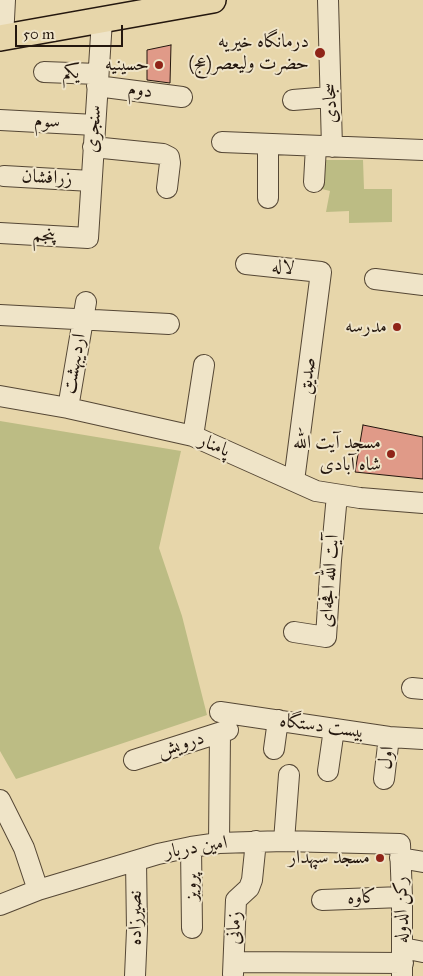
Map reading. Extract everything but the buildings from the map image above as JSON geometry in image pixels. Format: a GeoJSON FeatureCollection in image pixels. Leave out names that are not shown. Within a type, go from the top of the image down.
{"type":"FeatureCollection","features":[{"type":"Feature","properties":{"kind":"main road"},"geometry":{"type":"LineString","coordinates":[[1,38],[113,12],[213,0]]}},
{"type":"Feature","properties":{"kind":"street"},"geometry":{"type":"LineString","coordinates":[[1,38],[5,0]]}},
{"type":"Feature","properties":{"kind":"street","name":"سجادی"},"geometry":{"type":"LineString","coordinates":[[324,146],[330,97],[328,0]]}},
{"type":"Feature","properties":{"kind":"street","name":"سنجری"},"geometry":{"type":"LineString","coordinates":[[88,238],[98,80],[113,12]]}},
{"type":"Feature","properties":{"kind":"street","name":"یکم"},"geometry":{"type":"LineString","coordinates":[[44,72],[98,80]]}},
{"type":"Feature","properties":{"kind":"street","name":"دوم"},"geometry":{"type":"LineString","coordinates":[[98,80],[182,97]]}},
{"type":"Feature","properties":{"kind":"street"},"geometry":{"type":"LineString","coordinates":[[293,100],[330,97]]}},
{"type":"Feature","properties":{"kind":"street","name":"سوم"},"geometry":{"type":"LineString","coordinates":[[0,120],[95,125]]}},
{"type":"Feature","properties":{"kind":"street","name":"سجادی"},"geometry":{"type":"LineString","coordinates":[[222,142],[423,150]]}},
{"type":"Feature","properties":{"kind":"street"},"geometry":{"type":"LineString","coordinates":[[268,144],[268,198]]}},
{"type":"Feature","properties":{"kind":"street"},"geometry":{"type":"LineString","coordinates":[[314,182],[324,146]]}},
{"type":"Feature","properties":{"kind":"street"},"geometry":{"type":"LineString","coordinates":[[93,147],[163,154],[170,157],[167,188]]}},
{"type":"Feature","properties":{"kind":"street","name":"زرافشان"},"geometry":{"type":"LineString","coordinates":[[4,176],[91,181]]}},
{"type":"Feature","properties":{"kind":"street","name":"پنجم"},"geometry":{"type":"LineString","coordinates":[[0,234],[88,238]]}},
{"type":"Feature","properties":{"kind":"street","name":"لاله"},"geometry":{"type":"LineString","coordinates":[[246,264],[320,272]]}},
{"type":"Feature","properties":{"kind":"street","name":"صدیق"},"geometry":{"type":"LineString","coordinates":[[294,481],[320,272]]}},
{"type":"Feature","properties":{"kind":"street"},"geometry":{"type":"LineString","coordinates":[[376,279],[423,285]]}},
{"type":"Feature","properties":{"kind":"street","name":"اردیبهشت"},"geometry":{"type":"LineString","coordinates":[[0,315],[85,311],[169,324]]}},
{"type":"Feature","properties":{"kind":"street","name":"اردیبهشت"},"geometry":{"type":"LineString","coordinates":[[68,408],[85,311]]}},
{"type":"Feature","properties":{"kind":"street"},"geometry":{"type":"LineString","coordinates":[[193,436],[204,365]]}},
{"type":"Feature","properties":{"kind":"street","name":"پامنار"},"geometry":{"type":"LineString","coordinates":[[0,396],[68,408],[193,436],[316,491],[360,498],[423,503]]}},
{"type":"Feature","properties":{"kind":"street","name":"آیت الله افجه‌ای"},"geometry":{"type":"LineString","coordinates":[[294,632],[326,637],[337,495]]}},
{"type":"Feature","properties":{"kind":"street","name":"بیست دستگاه"},"geometry":{"type":"LineString","coordinates":[[220,712],[389,737],[423,739]]}},
{"type":"Feature","properties":{"kind":"street"},"geometry":{"type":"LineString","coordinates":[[274,749],[278,720]]}},
{"type":"Feature","properties":{"kind":"street"},"geometry":{"type":"LineString","coordinates":[[328,771],[334,728]]}},
{"type":"Feature","properties":{"kind":"street","name":"درویش"},"geometry":{"type":"LineString","coordinates":[[134,760],[224,732],[219,842]]}},
{"type":"Feature","properties":{"kind":"street","name":"اول"},"geometry":{"type":"LineString","coordinates":[[384,779],[389,737]]}},
{"type":"Feature","properties":{"kind":"street"},"geometry":{"type":"LineString","coordinates":[[284,841],[289,775]]}},
{"type":"Feature","properties":{"kind":"street"},"geometry":{"type":"LineString","coordinates":[[0,800],[24,848],[38,890]]}},
{"type":"Feature","properties":{"kind":"street","name":"زمانی"},"geometry":{"type":"LineString","coordinates":[[256,841],[252,880],[249,888],[236,900],[233,969],[349,969],[403,962],[423,952]]}},
{"type":"Feature","properties":{"kind":"street","name":"امین دربار"},"geometry":{"type":"LineString","coordinates":[[0,905],[38,890],[136,861],[219,842],[284,841],[400,851],[423,862]]}},
{"type":"Feature","properties":{"kind":"street","name":"پرویز"},"geometry":{"type":"LineString","coordinates":[[191,847],[192,928]]}},
{"type":"Feature","properties":{"kind":"street","name":"رکن الدوله"},"geometry":{"type":"LineString","coordinates":[[400,851],[403,962]]}},
{"type":"Feature","properties":{"kind":"street","name":"نصیرزاده"},"geometry":{"type":"LineString","coordinates":[[135,976],[137,930],[136,861]]}},
{"type":"Feature","properties":{"kind":"street","name":"کاوه"},"geometry":{"type":"LineString","coordinates":[[322,900],[402,896]]}},
{"type":"Feature","properties":{"kind":"green space"},"geometry":{"type":"Polygon","coordinates":[[[318,160],[363,160],[364,189],[392,189],[392,222],[349,223],[349,211],[326,212],[330,191],[318,188],[318,160]]]}},
{"type":"Feature","properties":{"kind":"green space"},"geometry":{"type":"Polygon","coordinates":[[[0,421],[181,451],[159,548],[182,616],[207,715],[16,779],[0,751],[0,421]]]}},
{"type":"Feature","properties":{"kind":"place","name":"درمانگاه خیریه حضرت ولیعصر(عج)"},"geometry":{"type":"Point","coordinates":[320,53]}},
{"type":"Feature","properties":{"kind":"place","name":"حسینیه"},"geometry":{"type":"Point","coordinates":[159,65]}},
{"type":"Feature","properties":{"kind":"place","name":"مدرسه"},"geometry":{"type":"Point","coordinates":[397,327]}},
{"type":"Feature","properties":{"kind":"place","name":"مسجد آیت الله شاه آبادی"},"geometry":{"type":"Point","coordinates":[391,454]}},
{"type":"Feature","properties":{"kind":"place","name":"مسجد سپهدار"},"geometry":{"type":"Point","coordinates":[380,858]}}]}
